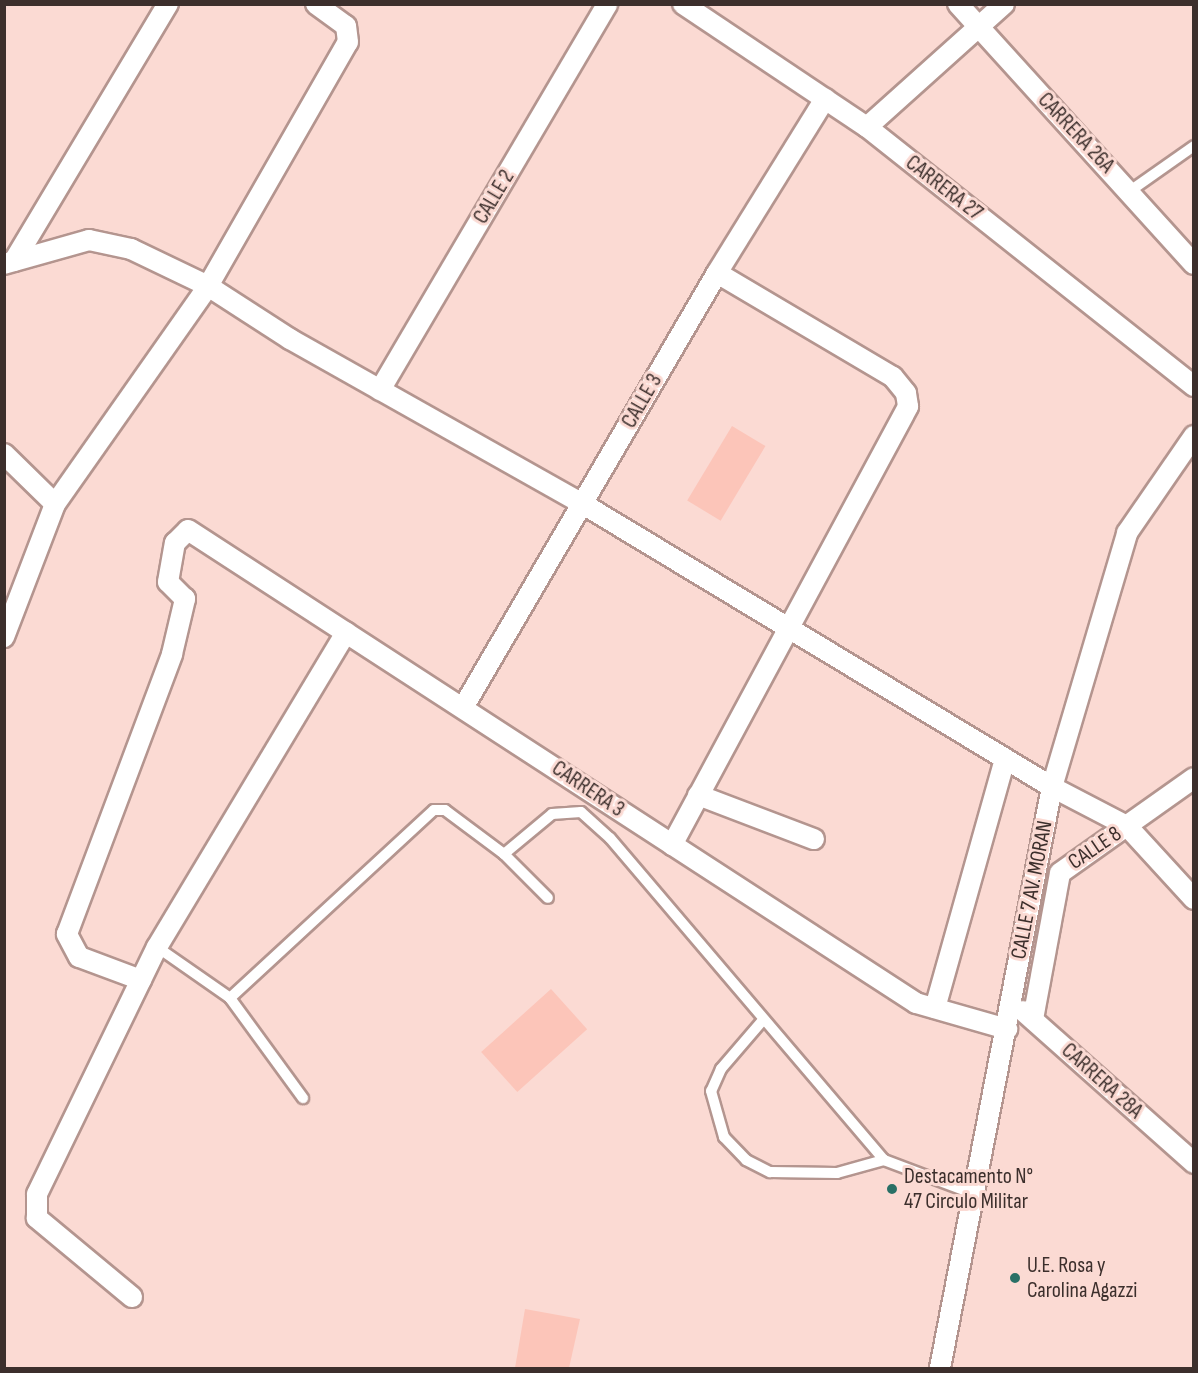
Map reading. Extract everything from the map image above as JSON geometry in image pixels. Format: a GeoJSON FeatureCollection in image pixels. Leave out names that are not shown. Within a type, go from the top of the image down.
{"type":"FeatureCollection","features":[{"type":"Feature","properties":{"kind":"street"},"geometry":{"type":"LineString","coordinates":[[9,262],[168,4]]}},
{"type":"Feature","properties":{"kind":"street"},"geometry":{"type":"LineString","coordinates":[[4,636],[55,504],[208,286],[348,42],[346,26],[316,4]]}},
{"type":"Feature","properties":{"kind":"street","name":"CALLE 2"},"geometry":{"type":"LineString","coordinates":[[380,390],[607,4]]}},
{"type":"Feature","properties":{"kind":"street","name":"CARRERA 27"},"geometry":{"type":"LineString","coordinates":[[683,4],[867,127],[1194,386]]}},
{"type":"Feature","properties":{"kind":"street","name":"CARRERA 26A"},"geometry":{"type":"LineString","coordinates":[[958,4],[1194,264]]}},
{"type":"Feature","properties":{"kind":"street"},"geometry":{"type":"LineString","coordinates":[[867,127],[976,26],[1004,4]]}},
{"type":"Feature","properties":{"kind":"street","name":"CALLE 3"},"geometry":{"type":"LineString","coordinates":[[464,706],[717,273],[825,99]]}},
{"type":"Feature","properties":{"kind":"street"},"geometry":{"type":"LineString","coordinates":[[9,262],[89,240],[131,249],[208,286],[380,390],[583,504],[1052,787],[1127,826],[1194,899]]}},
{"type":"Feature","properties":{"kind":"street"},"geometry":{"type":"LineString","coordinates":[[672,845],[908,406],[906,393],[892,377],[717,273]]}},
{"type":"Feature","properties":{"kind":"street","name":"CALLE 7 AV. MORAN"},"geometry":{"type":"LineString","coordinates":[[940,1368],[1052,787],[1127,533],[1194,436]]}},
{"type":"Feature","properties":{"kind":"street"},"geometry":{"type":"LineString","coordinates":[[4,454],[55,504]]}},
{"type":"Feature","properties":{"kind":"street","name":"CARRERA 3"},"geometry":{"type":"LineString","coordinates":[[141,980],[79,957],[67,934],[184,612],[185,599],[168,582],[180,534],[188,530],[464,706],[825,947],[916,1003],[1007,1029]]}},
{"type":"Feature","properties":{"kind":"street"},"geometry":{"type":"LineString","coordinates":[[132,1297],[38,1218],[37,1194],[157,946],[346,632]]}},
{"type":"Feature","properties":{"kind":"street"},"geometry":{"type":"LineString","coordinates":[[935,1008],[1005,759]]}},
{"type":"Feature","properties":{"kind":"street","name":"CALLE 8"},"geometry":{"type":"LineString","coordinates":[[1033,1019],[1055,879],[1194,778]]}},
{"type":"Feature","properties":{"kind":"street"},"geometry":{"type":"LineString","coordinates":[[698,795],[814,838]]}},
{"type":"Feature","properties":{"kind":"street","name":"CARRERA 28A"},"geometry":{"type":"LineString","coordinates":[[1010,999],[1194,1163]]}},
{"type":"Feature","properties":{"kind":"lane"},"geometry":{"type":"LineString","coordinates":[[1130,191],[1194,146]]}},
{"type":"Feature","properties":{"kind":"lane"},"geometry":{"type":"LineString","coordinates":[[230,998],[434,810],[445,810],[504,854],[548,898]]}},
{"type":"Feature","properties":{"kind":"lane"},"geometry":{"type":"LineString","coordinates":[[504,854],[552,814],[581,812],[610,838],[884,1160],[972,1193]]}},
{"type":"Feature","properties":{"kind":"lane"},"geometry":{"type":"LineString","coordinates":[[157,946],[230,998],[303,1098]]}},
{"type":"Feature","properties":{"kind":"lane"},"geometry":{"type":"LineString","coordinates":[[763,1020],[721,1069],[711,1092],[724,1137],[746,1160],[770,1172],[837,1173],[884,1160]]}},
{"type":"Feature","properties":{"kind":"shaded area"},"geometry":{"type":"Polygon","coordinates":[[[732,426],[765,446],[721,521],[687,501],[732,426]]]}},
{"type":"Feature","properties":{"kind":"shaded area"},"geometry":{"type":"Polygon","coordinates":[[[551,989],[587,1029],[517,1092],[481,1052],[551,989]]]}},
{"type":"Feature","properties":{"kind":"shaded area"},"geometry":{"type":"Polygon","coordinates":[[[525,1309],[580,1319],[569,1368],[515,1368],[525,1309]]]}},
{"type":"Feature","properties":{"kind":"place","name":"Destacamento N° 47 Circulo Militar"},"geometry":{"type":"Point","coordinates":[892,1189]}},
{"type":"Feature","properties":{"kind":"place","name":"U.E. Rosa y Carolina Agazzi"},"geometry":{"type":"Point","coordinates":[1015,1278]}}]}
